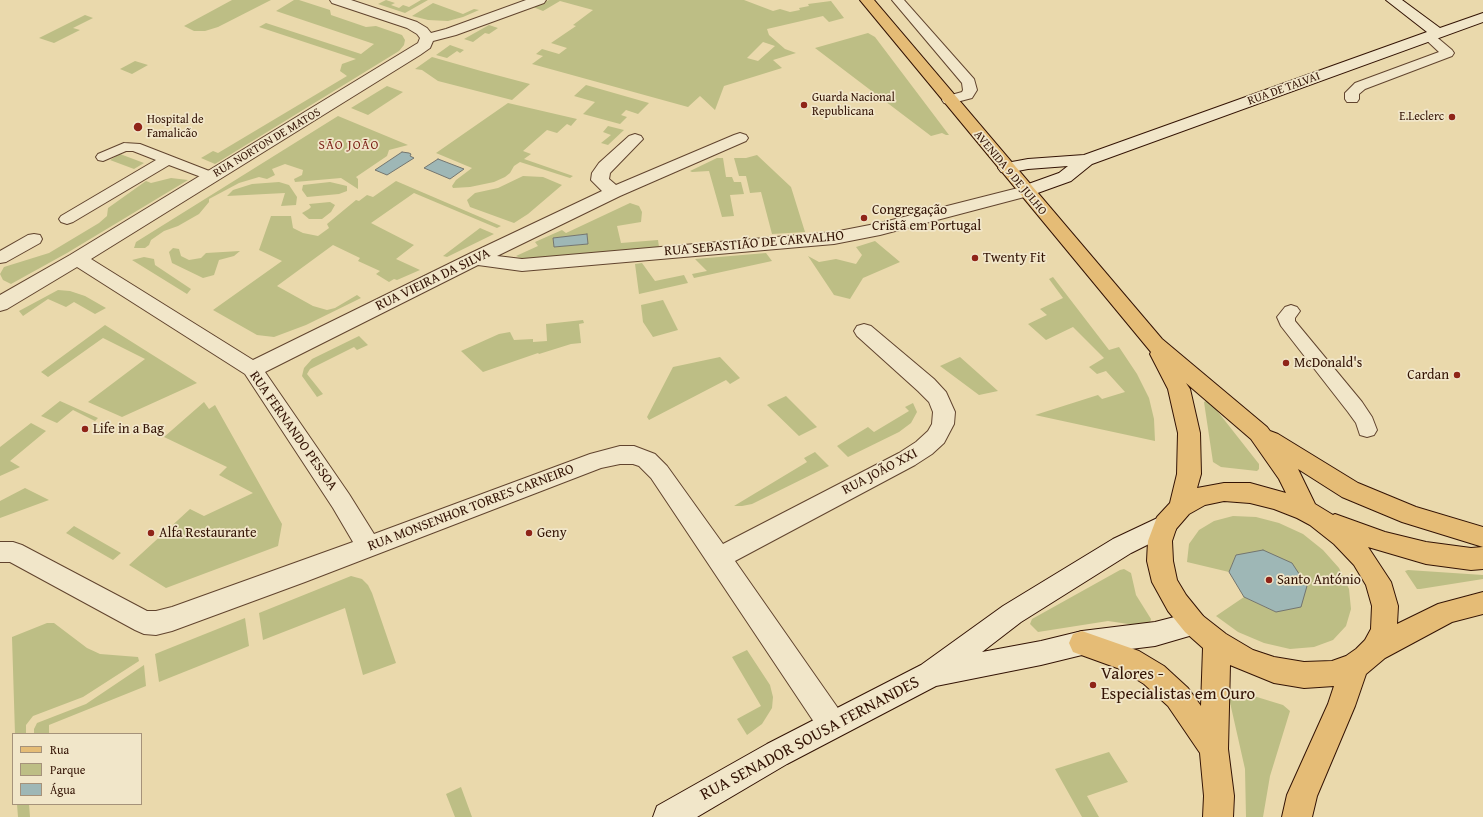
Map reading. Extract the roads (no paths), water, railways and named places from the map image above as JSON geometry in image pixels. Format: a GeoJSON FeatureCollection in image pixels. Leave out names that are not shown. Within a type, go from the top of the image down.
{"type":"FeatureCollection","features":[{"type":"Feature","properties":{"kind":"main road","name":"AVENIDA 9 DE JULHO"},"geometry":{"type":"LineString","coordinates":[[867,0],[949,100],[1155,344],[1259,433],[1288,474],[1312,515]]}},
{"type":"Feature","properties":{"kind":"main road","name":"AVENIDA 9 DE JULHO"},"geometry":{"type":"LineString","coordinates":[[1155,344],[1179,389],[1189,433],[1188,474],[1174,516],[1160,541],[1160,561],[1165,582],[1177,603],[1194,624],[1217,643],[1244,659],[1274,670],[1304,675],[1332,674],[1447,612],[1483,603]]}},
{"type":"Feature","properties":{"kind":"main road"},"geometry":{"type":"LineString","coordinates":[[1259,433],[1350,490],[1411,515],[1483,537]]}},
{"type":"Feature","properties":{"kind":"main road"},"geometry":{"type":"LineString","coordinates":[[1174,516],[1200,497],[1224,492],[1250,493],[1271,498],[1364,535],[1426,553],[1471,559],[1483,558]]}},
{"type":"Feature","properties":{"kind":"main road"},"geometry":{"type":"LineString","coordinates":[[1297,817],[1302,795],[1341,706],[1365,657],[1384,629],[1385,606],[1378,582],[1358,553],[1343,536],[1312,515]]}},
{"type":"Feature","properties":{"kind":"main road"},"geometry":{"type":"LineString","coordinates":[[1082,643],[1129,660],[1154,675],[1178,696],[1214,749]]}},
{"type":"Feature","properties":{"kind":"main road"},"geometry":{"type":"LineString","coordinates":[[1217,643],[1214,749],[1219,796],[1218,817]]}},
{"type":"Feature","properties":{"kind":"street"},"geometry":{"type":"LineString","coordinates":[[338,0],[412,25],[422,31],[427,38],[452,32],[538,0]]}},
{"type":"Feature","properties":{"kind":"street"},"geometry":{"type":"LineString","coordinates":[[1393,0],[1434,35]]}},
{"type":"Feature","properties":{"kind":"street","name":"RUA DE TALVAI"},"geometry":{"type":"LineString","coordinates":[[1007,168],[1028,164],[1086,160],[1483,17]]}},
{"type":"Feature","properties":{"kind":"street","name":"RUA NORTON DE MATOS"},"geometry":{"type":"LineString","coordinates":[[2,300],[77,259],[415,52],[426,45],[427,38]]}},
{"type":"Feature","properties":{"kind":"street","name":"RUA VIEIRA DA SILVA"},"geometry":{"type":"LineString","coordinates":[[252,369],[478,257],[614,192],[740,138]]}},
{"type":"Feature","properties":{"kind":"street"},"geometry":{"type":"LineString","coordinates":[[614,192],[600,180],[601,173],[605,167],[635,139]]}},
{"type":"Feature","properties":{"kind":"street","name":"RUA DE TALVAI"},"geometry":{"type":"LineString","coordinates":[[1026,191],[1065,177],[1086,160]]}},
{"type":"Feature","properties":{"kind":"street","name":"RUA SEBASTIÃO DE CARVALHO"},"geometry":{"type":"LineString","coordinates":[[478,257],[494,262],[530,264],[834,238],[880,230],[1026,191]]}},
{"type":"Feature","properties":{"kind":"street","name":"RUA FERNANDO PESSOA"},"geometry":{"type":"LineString","coordinates":[[77,259],[252,369],[341,501],[368,546]]}},
{"type":"Feature","properties":{"kind":"street","name":"RUA JOÃO XXI"},"geometry":{"type":"LineString","coordinates":[[718,558],[907,459],[924,448],[936,437],[943,424],[944,412],[938,398],[926,385],[864,331]]}},
{"type":"Feature","properties":{"kind":"street","name":"RUA MONSENHOR TORRES CARNEIRO"},"geometry":{"type":"LineString","coordinates":[[0,552],[13,552],[144,622],[156,623],[172,619],[598,460],[634,455],[647,460],[659,472],[832,724]]}},
{"type":"Feature","properties":{"kind":"street","name":"RUA SENADOR SOUSA FERNANDES"},"geometry":{"type":"LineString","coordinates":[[668,817],[745,771],[832,724],[931,674],[1012,614],[1122,546],[1174,516]]}},
{"type":"Feature","properties":{"kind":"street","name":"RUA SENADOR SOUSA FERNANDES"},"geometry":{"type":"LineString","coordinates":[[931,674],[1041,653],[1082,643],[1156,634],[1194,624]]}},
{"type":"Feature","properties":{"kind":"lane"},"geometry":{"type":"LineString","coordinates":[[898,0],[969,82],[970,90],[967,95],[962,98],[949,100]]}},
{"type":"Feature","properties":{"kind":"lane"},"geometry":{"type":"LineString","coordinates":[[1352,99],[1352,93],[1360,86],[1448,53],[1434,35]]}},
{"type":"Feature","properties":{"kind":"lane"},"geometry":{"type":"LineString","coordinates":[[103,157],[124,147],[135,147],[212,177]]}},
{"type":"Feature","properties":{"kind":"lane"},"geometry":{"type":"LineString","coordinates":[[67,219],[167,160]]}},
{"type":"Feature","properties":{"kind":"lane"},"geometry":{"type":"LineString","coordinates":[[112,177],[128,183]]}},
{"type":"Feature","properties":{"kind":"lane"},"geometry":{"type":"LineString","coordinates":[[0,258],[34,239]]}},
{"type":"Feature","properties":{"kind":"lane"},"geometry":{"type":"LineString","coordinates":[[1291,311],[1286,317],[1287,322],[1309,343],[1355,407],[1365,422],[1367,430]]}},
{"type":"Feature","properties":{"kind":"water"},"geometry":{"type":"Polygon","coordinates":[[[402,152],[411,154],[410,156],[414,158],[387,175],[375,170],[402,152]]]}},
{"type":"Feature","properties":{"kind":"water"},"geometry":{"type":"Polygon","coordinates":[[[438,159],[464,169],[450,179],[424,168],[438,159]]]}},
{"type":"Feature","properties":{"kind":"water"},"geometry":{"type":"Polygon","coordinates":[[[587,234],[588,244],[554,247],[553,238],[587,234]]]}},
{"type":"Feature","properties":{"kind":"water"},"geometry":{"type":"Polygon","coordinates":[[[1263,550],[1292,563],[1307,586],[1301,607],[1276,612],[1244,597],[1229,572],[1236,555],[1263,550]]]}},
{"type":"Feature","properties":{"kind":"place","name":"Guarda Nacional Republicana"},"geometry":{"type":"Point","coordinates":[804,105]}},
{"type":"Feature","properties":{"kind":"place","name":"E.Leclerc"},"geometry":{"type":"Point","coordinates":[1452,117]}},
{"type":"Feature","properties":{"kind":"place","name":"Hospital de Famalicão"},"geometry":{"type":"Point","coordinates":[138,127]}},
{"type":"Feature","properties":{"kind":"place","name":"Congregação Cristã em Portugal"},"geometry":{"type":"Point","coordinates":[864,218]}},
{"type":"Feature","properties":{"kind":"place","name":"Twenty Fit"},"geometry":{"type":"Point","coordinates":[975,258]}},
{"type":"Feature","properties":{"kind":"place","name":"McDonald's"},"geometry":{"type":"Point","coordinates":[1286,363]}},
{"type":"Feature","properties":{"kind":"place","name":"Cardan"},"geometry":{"type":"Point","coordinates":[1457,375]}},
{"type":"Feature","properties":{"kind":"place","name":"Life in a Bag"},"geometry":{"type":"Point","coordinates":[85,429]}},
{"type":"Feature","properties":{"kind":"place","name":"Alfa Restaurante"},"geometry":{"type":"Point","coordinates":[151,533]}},
{"type":"Feature","properties":{"kind":"place","name":"Geny"},"geometry":{"type":"Point","coordinates":[529,533]}},
{"type":"Feature","properties":{"kind":"place","name":"Santo António"},"geometry":{"type":"Point","coordinates":[1269,580]}},
{"type":"Feature","properties":{"kind":"place","name":"Valores - Especialistas em Ouro"},"geometry":{"type":"Point","coordinates":[1093,685]}},
{"type":"Feature","properties":{"kind":"district","name":"SÃO JOÃO"},"geometry":{"type":"Point","coordinates":[349,146]}}]}
